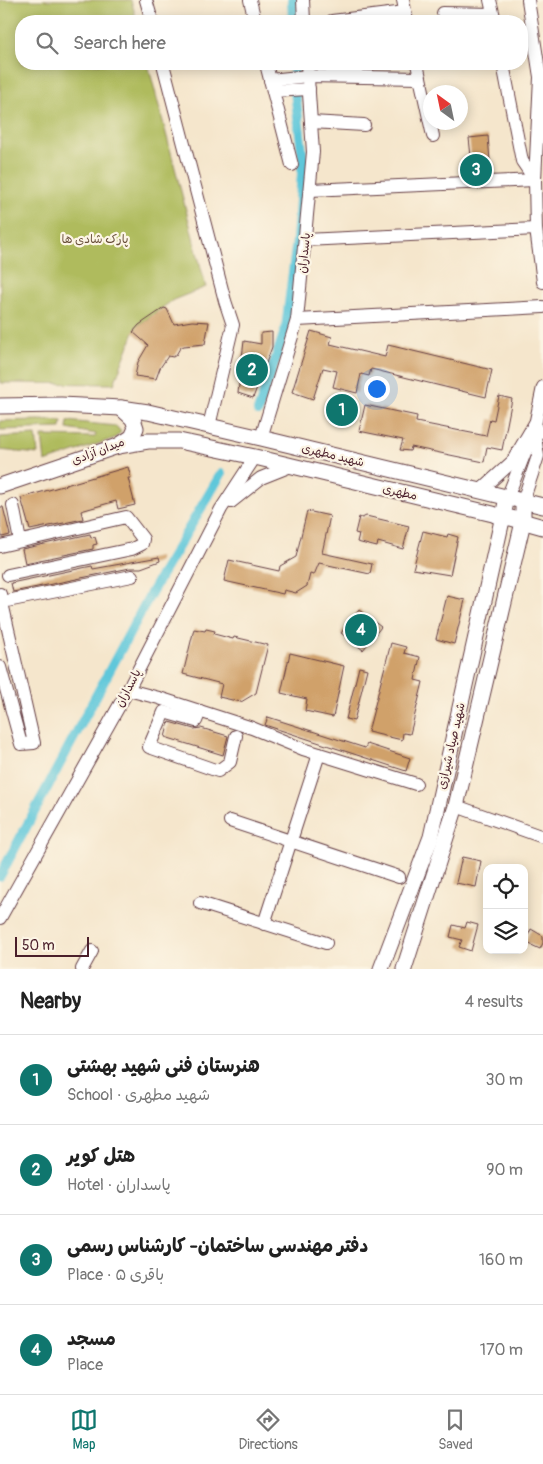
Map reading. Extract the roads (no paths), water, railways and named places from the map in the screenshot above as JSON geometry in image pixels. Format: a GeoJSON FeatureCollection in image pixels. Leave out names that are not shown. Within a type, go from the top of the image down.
{"type":"FeatureCollection","features":[{"type":"Feature","properties":{"kind":"main road"},"geometry":{"type":"LineString","coordinates":[[0,406],[61,405],[121,408]]}},
{"type":"Feature","properties":{"kind":"main road","name":"شهید مطهری"},"geometry":{"type":"LineString","coordinates":[[121,408],[148,412],[262,438],[543,506]]}},
{"type":"Feature","properties":{"kind":"main road","name":"میدان آزادی"},"geometry":{"type":"LineString","coordinates":[[0,486],[118,446],[132,437],[136,428],[133,419],[121,408]]}},
{"type":"Feature","properties":{"kind":"main road"},"geometry":{"type":"LineString","coordinates":[[118,446],[148,441],[179,441],[256,457],[262,438]]}},
{"type":"Feature","properties":{"kind":"main road","name":"مطهری"},"geometry":{"type":"LineString","coordinates":[[256,457],[493,514],[502,518],[511,518],[543,526]]}},
{"type":"Feature","properties":{"kind":"main road","name":"شهید صیاد شیرازی"},"geometry":{"type":"LineString","coordinates":[[380,969],[431,837],[502,518],[515,500]]}},
{"type":"Feature","properties":{"kind":"main road","name":"شهید صیاد شیرازی"},"geometry":{"type":"LineString","coordinates":[[404,969],[456,806],[523,522],[515,500]]}},
{"type":"Feature","properties":{"kind":"street"},"geometry":{"type":"LineString","coordinates":[[146,0],[150,15]]}},
{"type":"Feature","properties":{"kind":"street"},"geometry":{"type":"LineString","coordinates":[[250,0],[254,15]]}},
{"type":"Feature","properties":{"kind":"street"},"geometry":{"type":"LineString","coordinates":[[303,0],[304,15]]}},
{"type":"Feature","properties":{"kind":"street"},"geometry":{"type":"LineString","coordinates":[[490,0],[493,15]]}},
{"type":"Feature","properties":{"kind":"street"},"geometry":{"type":"LineString","coordinates":[[528,0],[540,78],[534,180],[536,229],[543,282]]}},
{"type":"Feature","properties":{"kind":"street"},"geometry":{"type":"LineString","coordinates":[[376,15],[405,11]]}},
{"type":"Feature","properties":{"kind":"street"},"geometry":{"type":"LineString","coordinates":[[443,13],[463,15]]}},
{"type":"Feature","properties":{"kind":"street"},"geometry":{"type":"LineString","coordinates":[[165,70],[225,301],[233,325],[209,426]]}},
{"type":"Feature","properties":{"kind":"street"},"geometry":{"type":"LineString","coordinates":[[268,70],[292,165]]}},
{"type":"Feature","properties":{"kind":"street"},"geometry":{"type":"LineString","coordinates":[[418,70],[433,136]]}},
{"type":"Feature","properties":{"kind":"street"},"geometry":{"type":"LineString","coordinates":[[504,70],[522,161],[534,180]]}},
{"type":"Feature","properties":{"kind":"street"},"geometry":{"type":"LineString","coordinates":[[272,87],[308,79],[420,78]]}},
{"type":"Feature","properties":{"kind":"street","name":"پاسداران"},"geometry":{"type":"LineString","coordinates":[[262,438],[297,320],[314,152],[308,79]]}},
{"type":"Feature","properties":{"kind":"street"},"geometry":{"type":"LineString","coordinates":[[311,122],[364,125]]}},
{"type":"Feature","properties":{"kind":"street"},"geometry":{"type":"LineString","coordinates":[[534,180],[543,157]]}},
{"type":"Feature","properties":{"kind":"street"},"geometry":{"type":"LineString","coordinates":[[310,190],[534,180]]}},
{"type":"Feature","properties":{"kind":"street"},"geometry":{"type":"LineString","coordinates":[[305,240],[536,229]]}},
{"type":"Feature","properties":{"kind":"street"},"geometry":{"type":"LineString","coordinates":[[297,320],[543,307]]}},
{"type":"Feature","properties":{"kind":"street"},"geometry":{"type":"LineString","coordinates":[[515,500],[538,456],[537,428],[543,387]]}},
{"type":"Feature","properties":{"kind":"street"},"geometry":{"type":"LineString","coordinates":[[480,491],[512,462],[537,428]]}},
{"type":"Feature","properties":{"kind":"street","name":"پاسداران"},"geometry":{"type":"LineString","coordinates":[[0,918],[128,690],[221,509],[256,457]]}},
{"type":"Feature","properties":{"kind":"street"},"geometry":{"type":"LineString","coordinates":[[221,509],[261,478],[291,466]]}},
{"type":"Feature","properties":{"kind":"street"},"geometry":{"type":"LineString","coordinates":[[13,505],[20,541]]}},
{"type":"Feature","properties":{"kind":"street"},"geometry":{"type":"LineString","coordinates":[[0,546],[126,517],[143,539],[142,544],[132,549],[8,575]]}},
{"type":"Feature","properties":{"kind":"street"},"geometry":{"type":"LineString","coordinates":[[0,667],[21,744],[34,743],[1,598],[132,576]]}},
{"type":"Feature","properties":{"kind":"street"},"geometry":{"type":"LineString","coordinates":[[128,690],[200,711],[252,728],[303,749],[416,784]]}},
{"type":"Feature","properties":{"kind":"street"},"geometry":{"type":"LineString","coordinates":[[200,711],[196,721],[164,712],[149,747],[218,771],[230,762],[236,736]]}},
{"type":"Feature","properties":{"kind":"street"},"geometry":{"type":"LineString","coordinates":[[264,924],[318,754]]}},
{"type":"Feature","properties":{"kind":"street"},"geometry":{"type":"LineString","coordinates":[[456,806],[543,837]]}},
{"type":"Feature","properties":{"kind":"street"},"geometry":{"type":"LineString","coordinates":[[230,820],[399,877]]}},
{"type":"Feature","properties":{"kind":"street"},"geometry":{"type":"LineString","coordinates":[[200,903],[326,943]]}},
{"type":"Feature","properties":{"kind":"street"},"geometry":{"type":"LineString","coordinates":[[82,969],[92,951]]}},
{"type":"Feature","properties":{"kind":"waterway"},"geometry":{"type":"LineString","coordinates":[[292,0],[293,15]]}},
{"type":"Feature","properties":{"kind":"waterway"},"geometry":{"type":"LineString","coordinates":[[258,411],[286,328],[297,241],[303,160],[294,83]]}},
{"type":"Feature","properties":{"kind":"waterway"},"geometry":{"type":"LineString","coordinates":[[0,876],[152,591],[221,474]]}},
{"type":"Feature","properties":{"kind":"place","name":"دفتر مهندسی ساختمان- کارشناس رسمی"},"geometry":{"type":"Point","coordinates":[476,170]}},
{"type":"Feature","properties":{"kind":"place","name":"هتل کویر"},"geometry":{"type":"Point","coordinates":[252,370]}},
{"type":"Feature","properties":{"kind":"place","name":"هنرستان فنی شهید بهشتی"},"geometry":{"type":"Point","coordinates":[342,410]}},
{"type":"Feature","properties":{"kind":"place","name":"مسجد"},"geometry":{"type":"Point","coordinates":[361,630]}},
{"type":"Feature","properties":{"kind":"park label","name":"پارک شادی ها"},"geometry":{"type":"Point","coordinates":[95,239]}}]}
